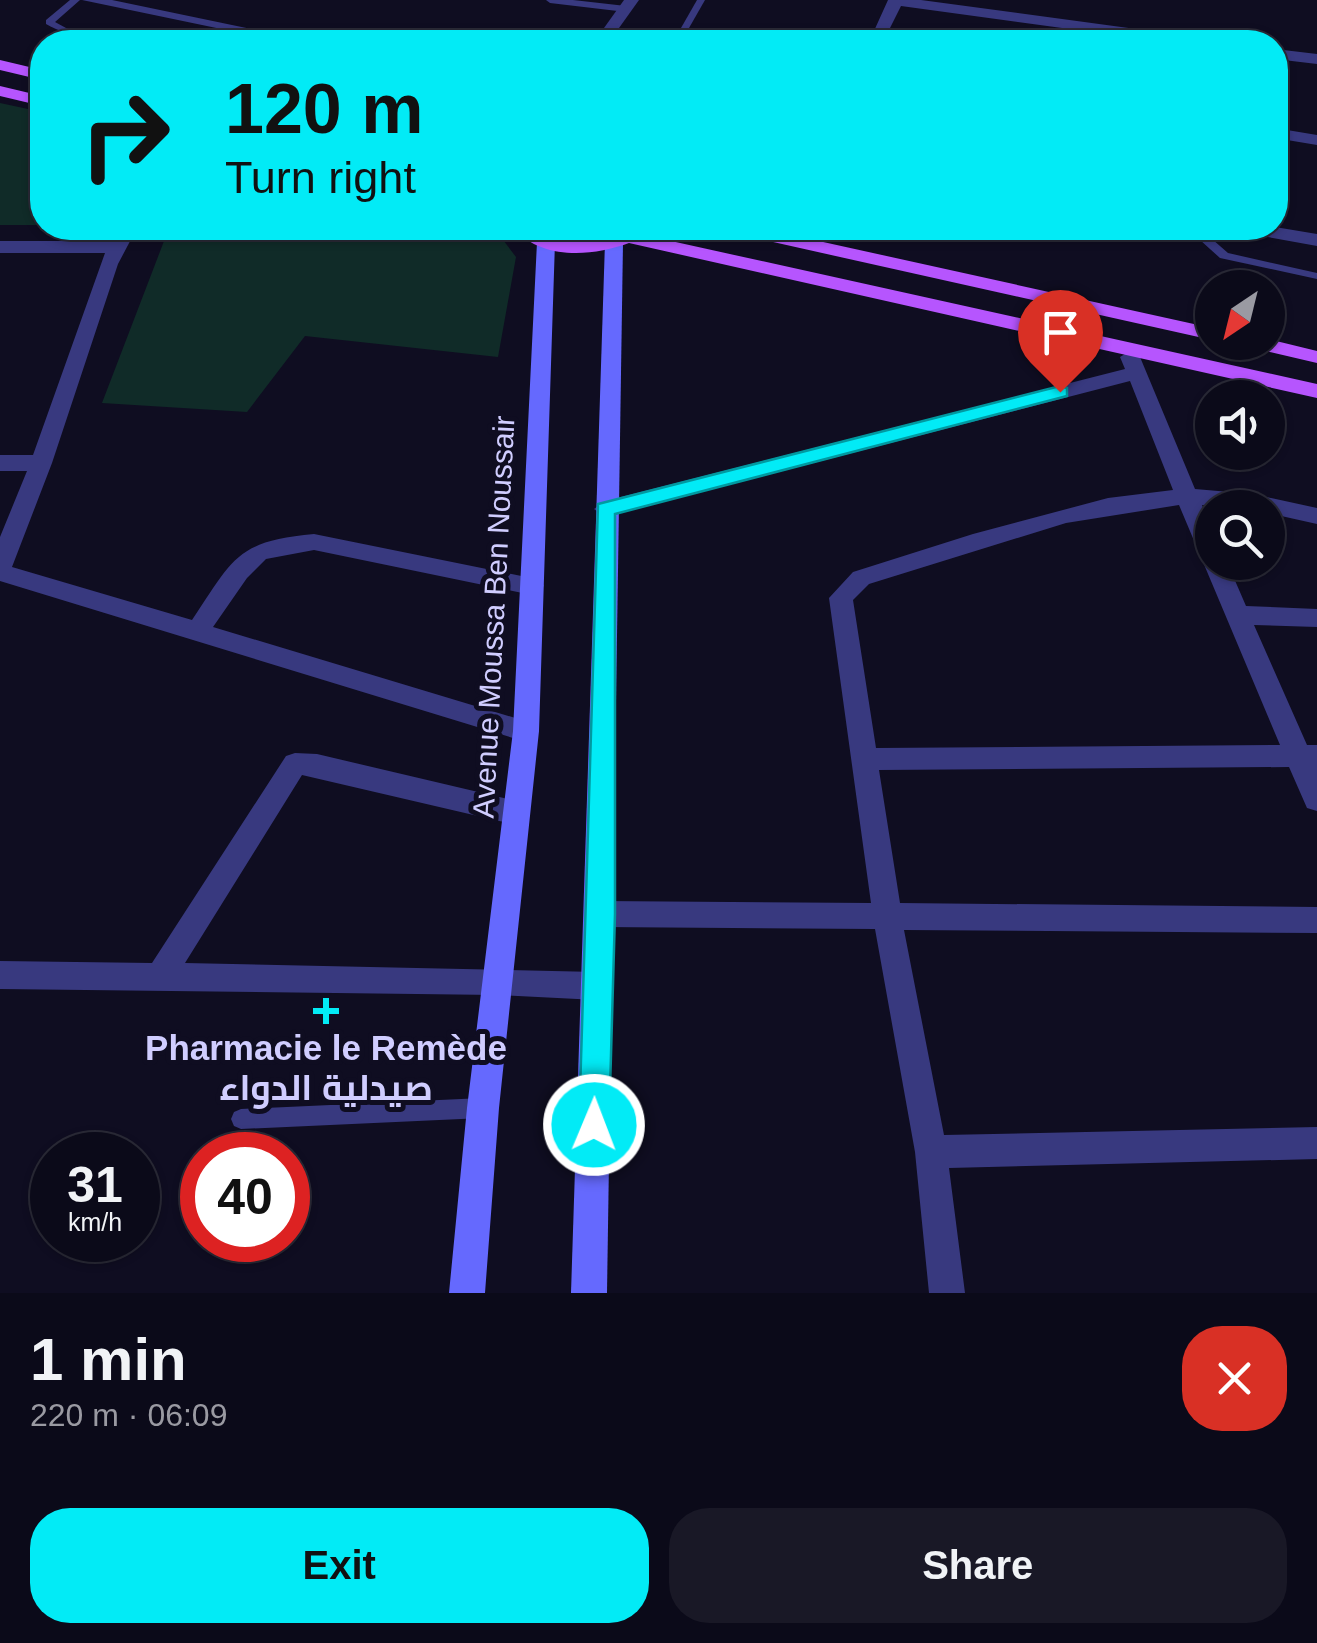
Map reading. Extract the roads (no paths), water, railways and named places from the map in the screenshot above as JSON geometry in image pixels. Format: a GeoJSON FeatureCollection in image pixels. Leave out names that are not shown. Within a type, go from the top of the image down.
{"type":"FeatureCollection","features":[{"type":"Feature","properties":{"kind":"main road"},"geometry":{"type":"LineString","coordinates":[[0,65],[30,72]]}},
{"type":"Feature","properties":{"kind":"main road"},"geometry":{"type":"LineString","coordinates":[[0,91],[30,97]]}},
{"type":"Feature","properties":{"kind":"main road"},"geometry":{"type":"LineString","coordinates":[[553,240],[580,247],[611,240]]}},
{"type":"Feature","properties":{"kind":"main road"},"geometry":{"type":"LineString","coordinates":[[646,240],[1317,391]]}},
{"type":"Feature","properties":{"kind":"main road"},"geometry":{"type":"LineString","coordinates":[[791,240],[1195,330]]}},
{"type":"Feature","properties":{"kind":"main road"},"geometry":{"type":"LineString","coordinates":[[1285,350],[1317,357]]}},
{"type":"Feature","properties":{"kind":"street"},"geometry":{"type":"LineString","coordinates":[[89,0],[244,30]]}},
{"type":"Feature","properties":{"kind":"street"},"geometry":{"type":"LineString","coordinates":[[882,30],[896,1],[1107,30]]}},
{"type":"Feature","properties":{"kind":"street"},"geometry":{"type":"LineString","coordinates":[[610,30],[629,4]]}},
{"type":"Feature","properties":{"kind":"street"},"geometry":{"type":"LineString","coordinates":[[1288,56],[1317,59]]}},
{"type":"Feature","properties":{"kind":"street"},"geometry":{"type":"LineString","coordinates":[[1288,135],[1317,140]]}},
{"type":"Feature","properties":{"kind":"street"},"geometry":{"type":"LineString","coordinates":[[1288,235],[1317,240]]}},
{"type":"Feature","properties":{"kind":"street"},"geometry":{"type":"LineString","coordinates":[[0,247],[85,240]]}},
{"type":"Feature","properties":{"kind":"street"},"geometry":{"type":"LineString","coordinates":[[121,240],[0,570],[526,732]]}},
{"type":"Feature","properties":{"kind":"street","name":"Avenue Moussa Ben Noussair"},"geometry":{"type":"LineString","coordinates":[[467,1293],[482,1108],[526,732],[532,586],[534,240]]}},
{"type":"Feature","properties":{"kind":"street"},"geometry":{"type":"LineString","coordinates":[[589,1293],[601,914],[605,509],[628,240]]}},
{"type":"Feature","properties":{"kind":"street"},"geometry":{"type":"LineString","coordinates":[[1126,348],[1195,517]]}},
{"type":"Feature","properties":{"kind":"street"},"geometry":{"type":"LineString","coordinates":[[605,509],[1136,372]]}},
{"type":"Feature","properties":{"kind":"street"},"geometry":{"type":"LineString","coordinates":[[0,464],[40,463]]}},
{"type":"Feature","properties":{"kind":"street"},"geometry":{"type":"LineString","coordinates":[[947,1293],[931,1152],[886,915],[841,598],[862,578],[1107,508],[1186,497],[1255,501],[1317,516]]}},
{"type":"Feature","properties":{"kind":"street"},"geometry":{"type":"LineString","coordinates":[[197,632],[248,560],[274,546],[314,542],[532,586]]}},
{"type":"Feature","properties":{"kind":"street"},"geometry":{"type":"LineString","coordinates":[[1222,580],[1308,756],[1317,800]]}},
{"type":"Feature","properties":{"kind":"street"},"geometry":{"type":"LineString","coordinates":[[1237,615],[1317,618]]}},
{"type":"Feature","properties":{"kind":"street"},"geometry":{"type":"LineString","coordinates":[[864,759],[1308,756]]}},
{"type":"Feature","properties":{"kind":"street"},"geometry":{"type":"LineString","coordinates":[[160,977],[295,764],[516,813]]}},
{"type":"Feature","properties":{"kind":"street"},"geometry":{"type":"LineString","coordinates":[[601,914],[1317,920]]}},
{"type":"Feature","properties":{"kind":"street"},"geometry":{"type":"LineString","coordinates":[[0,975],[496,981],[597,986]]}},
{"type":"Feature","properties":{"kind":"street"},"geometry":{"type":"LineString","coordinates":[[931,1152],[1317,1143]]}},
{"type":"Feature","properties":{"kind":"lane"},"geometry":{"type":"LineString","coordinates":[[63,30],[49,22],[76,0]]}},
{"type":"Feature","properties":{"kind":"lane"},"geometry":{"type":"LineString","coordinates":[[550,0],[629,4]]}},
{"type":"Feature","properties":{"kind":"lane"},"geometry":{"type":"LineString","coordinates":[[684,30],[700,0]]}},
{"type":"Feature","properties":{"kind":"lane"},"geometry":{"type":"LineString","coordinates":[[1206,240],[1224,256],[1317,276]]}},
{"type":"Feature","properties":{"kind":"lane"},"geometry":{"type":"LineString","coordinates":[[241,1119],[482,1108]]}},
{"type":"Feature","properties":{"kind":"place","name":"Pharmacie le Remède صيدلية الدواء"},"geometry":{"type":"Point","coordinates":[326,1011]}}]}
